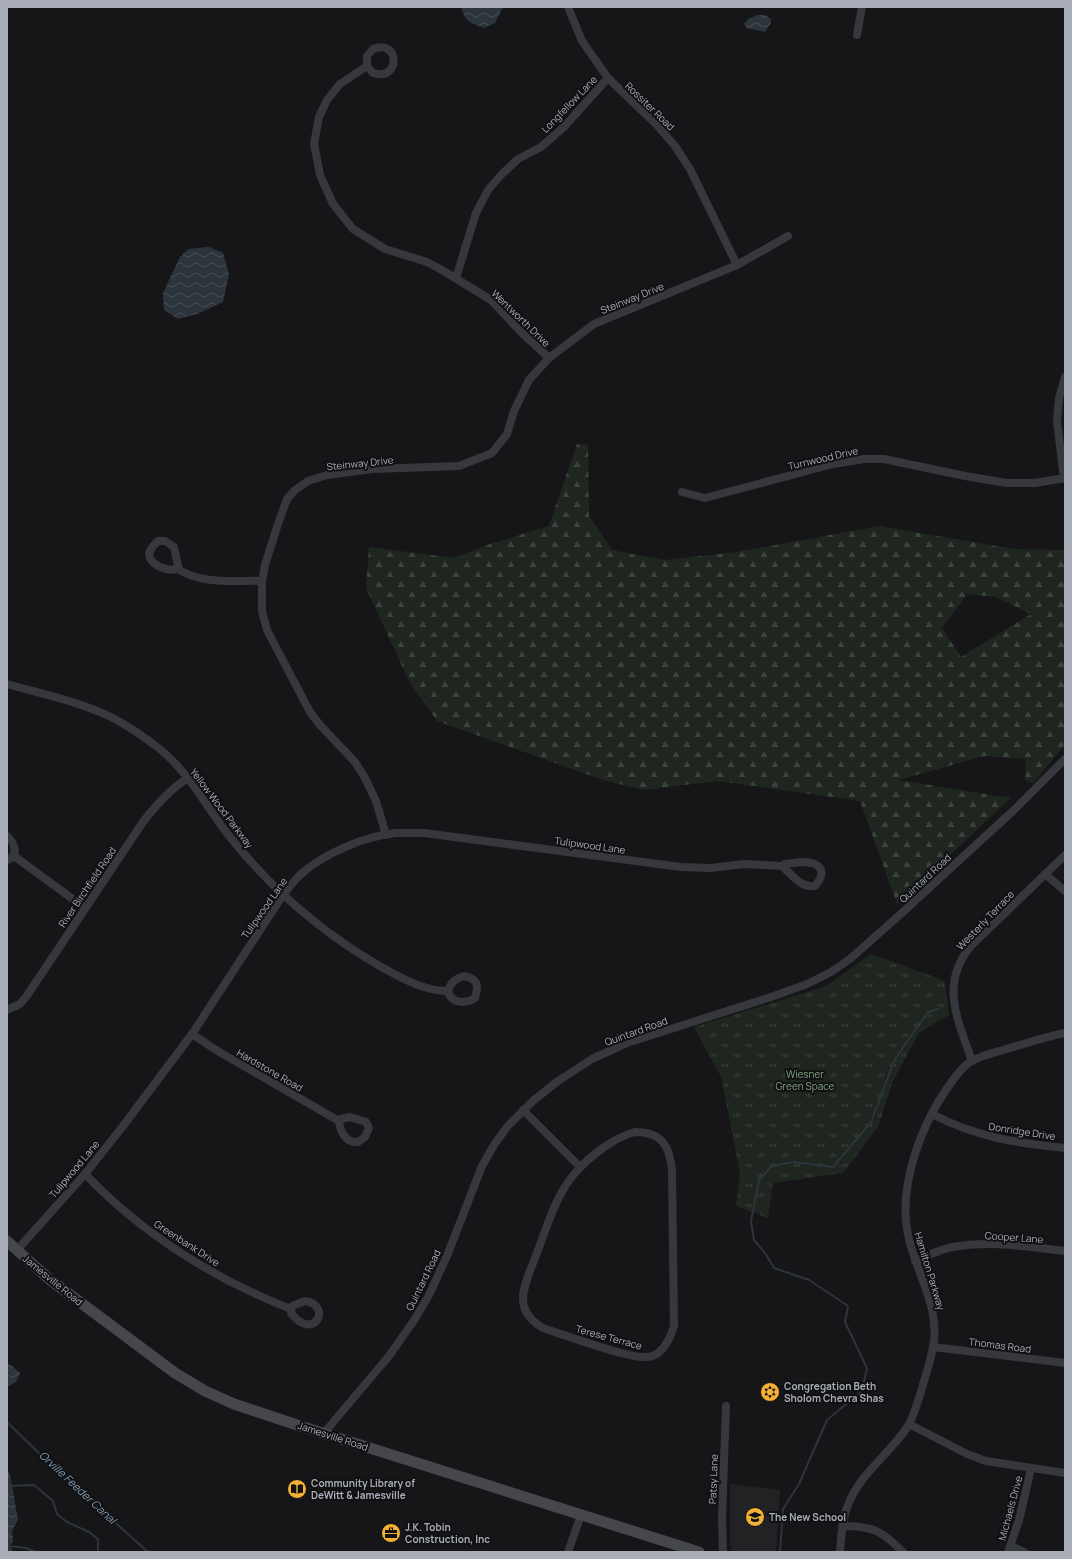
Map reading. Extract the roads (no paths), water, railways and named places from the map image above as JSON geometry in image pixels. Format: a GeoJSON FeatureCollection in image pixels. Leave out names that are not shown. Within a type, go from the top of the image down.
{"type":"FeatureCollection","features":[{"type":"Feature","properties":{"kind":"street","name":"Rossiter Road"},"geometry":{"type":"LineString","coordinates":[[568,7],[582,40],[608,78],[656,124],[675,146],[690,169],[737,265]]}},
{"type":"Feature","properties":{"kind":"street"},"geometry":{"type":"LineString","coordinates":[[857,35],[862,7]]}},
{"type":"Feature","properties":{"kind":"street","name":"Wentworth Drive"},"geometry":{"type":"LineString","coordinates":[[367,66],[340,84],[327,100],[319,117],[314,144],[320,175],[333,204],[353,229],[385,249],[427,262],[491,300],[521,332],[549,358]]}},
{"type":"Feature","properties":{"kind":"street","name":"Longfellow Lane"},"geometry":{"type":"LineString","coordinates":[[456,278],[476,213],[488,190],[518,159],[540,147],[564,127],[608,78]]}},
{"type":"Feature","properties":{"kind":"street","name":"Steinway Drive"},"geometry":{"type":"LineString","coordinates":[[386,835],[376,800],[365,778],[355,762],[320,725],[310,712],[271,639],[262,611],[262,581],[282,510],[287,499],[295,490],[308,481],[327,475],[372,470],[459,466],[492,453],[507,434],[514,411],[529,380],[549,358],[594,324],[737,265],[788,236]]}},
{"type":"Feature","properties":{"kind":"street"},"geometry":{"type":"LineString","coordinates":[[1064,479],[1057,421],[1059,398],[1065,377]]}},
{"type":"Feature","properties":{"kind":"street","name":"Turnwood Drive"},"geometry":{"type":"LineString","coordinates":[[682,492],[705,498],[833,464],[864,459],[884,459],[1007,483],[1035,483],[1064,479]]}},
{"type":"Feature","properties":{"kind":"street"},"geometry":{"type":"LineString","coordinates":[[178,569],[186,574],[205,580],[262,581]]}},
{"type":"Feature","properties":{"kind":"street","name":"Yellow Wood Parkway"},"geometry":{"type":"LineString","coordinates":[[7,684],[83,706],[112,718],[137,732],[162,751],[188,778],[230,837],[283,895],[314,923],[354,951],[401,978],[436,991],[448,991]]}},
{"type":"Feature","properties":{"kind":"street","name":"Quintard Road"},"geometry":{"type":"LineString","coordinates":[[324,1433],[389,1356],[415,1319],[429,1295],[482,1166],[494,1145],[507,1127],[523,1110],[558,1081],[592,1059],[627,1043],[771,997],[807,984],[831,972],[850,959],[904,911],[1014,810],[1065,759]]}},
{"type":"Feature","properties":{"kind":"street","name":"River Birchfield Road"},"geometry":{"type":"LineString","coordinates":[[7,1010],[20,1004],[26,997],[143,822],[158,803],[178,784],[188,778]]}},
{"type":"Feature","properties":{"kind":"street","name":"Tulipwood Lane"},"geometry":{"type":"LineString","coordinates":[[16,1250],[84,1174],[192,1034],[283,895],[297,877],[321,860],[345,847],[374,837],[424,833],[458,836],[681,867],[711,868],[749,864],[783,866],[785,864],[809,862],[816,864],[821,869],[823,874],[815,886],[809,887],[803,885],[783,866]]}},
{"type":"Feature","properties":{"kind":"street"},"geometry":{"type":"LineString","coordinates":[[7,836],[11,839],[15,850],[11,858],[85,908]]}},
{"type":"Feature","properties":{"kind":"street","name":"Westerly Terrace"},"geometry":{"type":"LineString","coordinates":[[972,1061],[957,1016],[953,989],[955,971],[970,946],[1065,855]]}},
{"type":"Feature","properties":{"kind":"street"},"geometry":{"type":"LineString","coordinates":[[1045,874],[1065,891]]}},
{"type":"Feature","properties":{"kind":"street","name":"Hamilton Parkway"},"geometry":{"type":"LineString","coordinates":[[840,1552],[847,1507],[860,1482],[909,1424],[917,1406],[933,1347],[935,1332],[932,1310],[907,1228],[906,1201],[915,1157],[932,1114],[947,1089],[961,1070],[972,1061],[1065,1033]]}},
{"type":"Feature","properties":{"kind":"street","name":"Hardstone Road"},"geometry":{"type":"LineString","coordinates":[[192,1034],[216,1050],[339,1121]]}},
{"type":"Feature","properties":{"kind":"street"},"geometry":{"type":"LineString","coordinates":[[523,1110],[580,1167]]}},
{"type":"Feature","properties":{"kind":"street","name":"Donridge Drive"},"geometry":{"type":"LineString","coordinates":[[932,1114],[954,1125],[990,1137],[1065,1148]]}},
{"type":"Feature","properties":{"kind":"street","name":"Terese Terrace"},"geometry":{"type":"LineString","coordinates":[[635,1132],[645,1132],[659,1139],[671,1156],[674,1326],[671,1337],[665,1347],[652,1356],[634,1357],[543,1328],[535,1323],[526,1312],[523,1301],[527,1281],[550,1218],[560,1197],[580,1167],[597,1153],[625,1134],[635,1132]]}},
{"type":"Feature","properties":{"kind":"street","name":"Greenbank Drive"},"geometry":{"type":"LineString","coordinates":[[84,1174],[131,1217],[174,1249],[203,1267],[250,1292],[291,1309]]}},
{"type":"Feature","properties":{"kind":"street","name":"Jamesville Road"},"geometry":{"type":"LineString","coordinates":[[7,1241],[49,1279],[100,1318],[175,1373],[205,1391],[234,1404],[581,1515],[685,1550],[699,1552]]}},
{"type":"Feature","properties":{"kind":"street","name":"Cooper Lane"},"geometry":{"type":"LineString","coordinates":[[916,1261],[939,1251],[953,1247],[980,1244],[1008,1245],[1065,1251]]}},
{"type":"Feature","properties":{"kind":"street","name":"Thomas Road"},"geometry":{"type":"LineString","coordinates":[[933,1347],[1065,1363]]}},
{"type":"Feature","properties":{"kind":"street","name":"Patsy Lane"},"geometry":{"type":"LineString","coordinates":[[723,1552],[722,1517],[726,1406]]}},
{"type":"Feature","properties":{"kind":"street"},"geometry":{"type":"LineString","coordinates":[[909,1424],[967,1454],[986,1461],[1065,1473]]}},
{"type":"Feature","properties":{"kind":"street","name":"Michaels Drive"},"geometry":{"type":"LineString","coordinates":[[1010,1549],[1019,1520],[1031,1469]]}},
{"type":"Feature","properties":{"kind":"street"},"geometry":{"type":"LineString","coordinates":[[568,1552],[581,1515]]}},
{"type":"Feature","properties":{"kind":"street"},"geometry":{"type":"LineString","coordinates":[[843,1526],[860,1526],[873,1529],[883,1534],[903,1552]]}},
{"type":"Feature","properties":{"kind":"street"},"geometry":{"type":"LineString","coordinates":[[1010,1549],[1024,1552]]}},
{"type":"Feature","properties":{"kind":"water"},"geometry":{"type":"Polygon","coordinates":[[[461,7],[503,7],[495,23],[484,28],[469,21],[464,16],[461,7]]]}},
{"type":"Feature","properties":{"kind":"water"},"geometry":{"type":"Polygon","coordinates":[[[757,15],[765,15],[771,19],[771,23],[765,32],[747,28],[744,24],[748,19],[757,15]]]}},
{"type":"Feature","properties":{"kind":"water"},"geometry":{"type":"Polygon","coordinates":[[[209,247],[223,253],[229,274],[223,302],[197,314],[178,319],[164,310],[163,293],[180,257],[188,249],[209,247]]]}},
{"type":"Feature","properties":{"kind":"water"},"geometry":{"type":"Polygon","coordinates":[[[7,1364],[11,1365],[20,1373],[16,1382],[9,1386],[7,1385],[7,1364]]]}},
{"type":"Feature","properties":{"kind":"water"},"geometry":{"type":"Polygon","coordinates":[[[7,1469],[10,1475],[18,1520],[12,1530],[13,1542],[9,1546],[12,1548],[12,1552],[7,1552],[7,1469]]]}},
{"type":"Feature","properties":{"kind":"waterway"},"geometry":{"type":"LineString","coordinates":[[780,1552],[783,1509],[799,1484],[827,1420],[862,1391],[867,1368],[845,1322],[848,1306],[809,1280],[774,1268],[765,1253],[754,1240],[751,1221],[759,1180],[772,1166],[794,1162],[833,1167],[871,1122],[895,1059],[928,1012],[938,1009]]}},
{"type":"Feature","properties":{"kind":"waterway","name":"Orville Feeder Canal"},"geometry":{"type":"LineString","coordinates":[[7,1422],[50,1464],[148,1552]]}},
{"type":"Feature","properties":{"kind":"waterway"},"geometry":{"type":"LineString","coordinates":[[7,1486],[34,1485],[53,1501],[57,1514],[67,1522],[89,1532],[98,1539],[98,1552]]}},
{"type":"Feature","properties":{"kind":"waterway"},"geometry":{"type":"LineString","coordinates":[[9,1546],[26,1548],[36,1552]]}},
{"type":"Feature","properties":{"kind":"place","name":"Congregation Beth Sholom Chevra Shas"},"geometry":{"type":"Point","coordinates":[770,1392]}},
{"type":"Feature","properties":{"kind":"place","name":"Community Library of DeWitt & Jamesville"},"geometry":{"type":"Point","coordinates":[297,1489]}},
{"type":"Feature","properties":{"kind":"place","name":"The New School"},"geometry":{"type":"Point","coordinates":[755,1517]}},
{"type":"Feature","properties":{"kind":"place","name":"J.K. Tobin Construction, Inc"},"geometry":{"type":"Point","coordinates":[391,1533]}},
{"type":"Feature","properties":{"kind":"park label","name":"Wiesner Green Space"},"geometry":{"type":"Point","coordinates":[805,1080]}}]}
